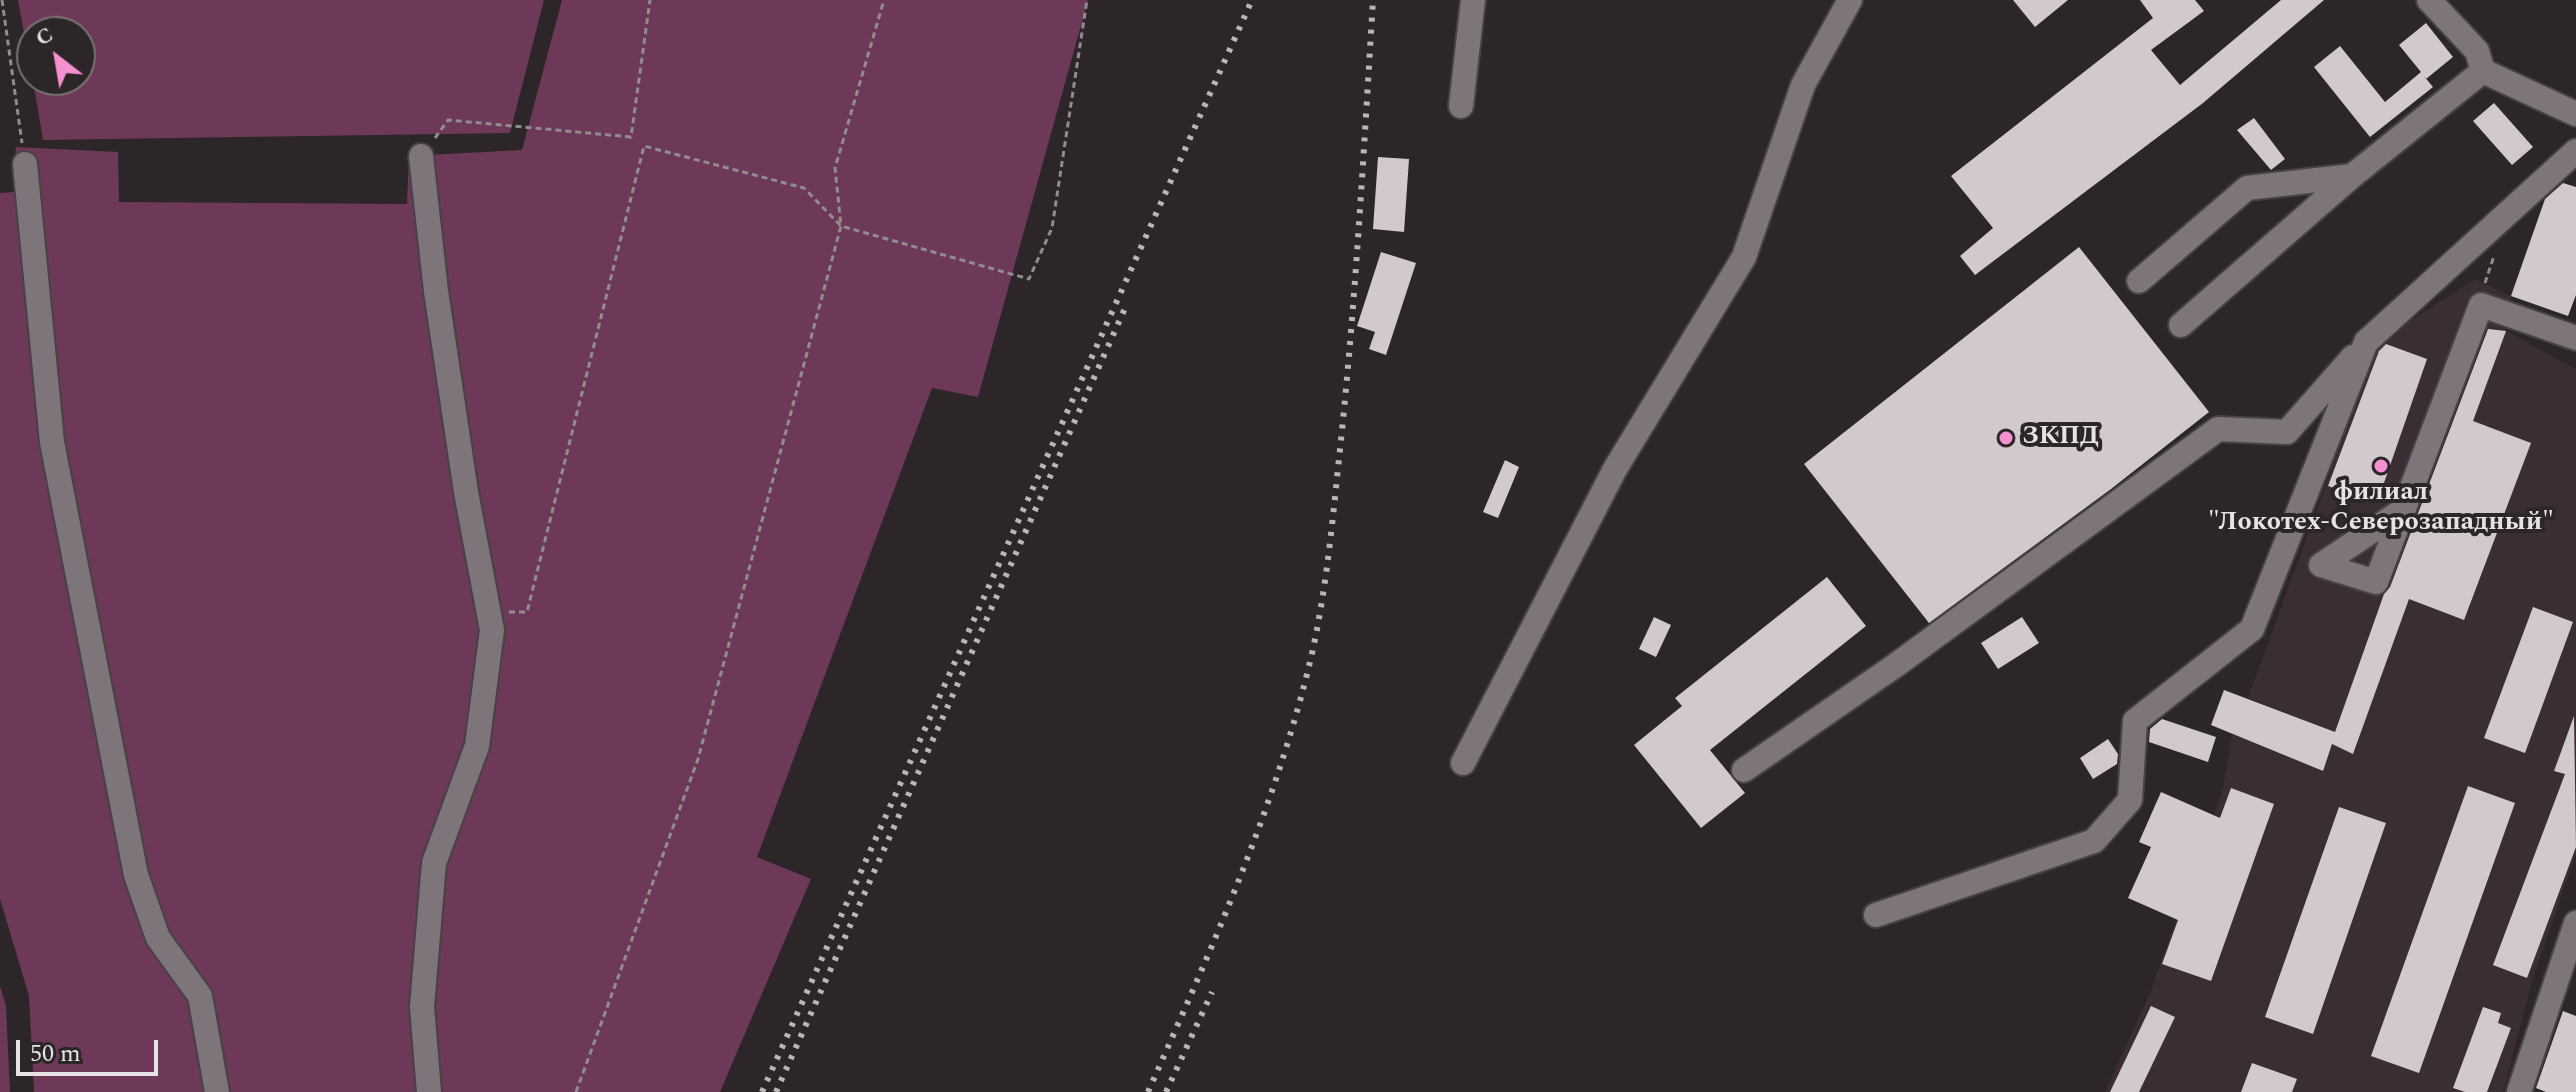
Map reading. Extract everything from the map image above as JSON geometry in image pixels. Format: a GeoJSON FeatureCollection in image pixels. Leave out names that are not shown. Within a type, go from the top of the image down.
{"type":"FeatureCollection","features":[{"type":"Feature","properties":{"kind":"lane"},"geometry":{"type":"LineString","coordinates":[[1461,106],[1473,0]]}},
{"type":"Feature","properties":{"kind":"lane"},"geometry":{"type":"LineString","coordinates":[[1463,763],[1615,469],[1744,257],[1803,85],[1850,0]]}},
{"type":"Feature","properties":{"kind":"lane"},"geometry":{"type":"LineString","coordinates":[[2429,0],[2477,51],[2483,71],[2576,114]]}},
{"type":"Feature","properties":{"kind":"lane"},"geometry":{"type":"LineString","coordinates":[[2181,325],[2352,176],[2483,71]]}},
{"type":"Feature","properties":{"kind":"lane"},"geometry":{"type":"LineString","coordinates":[[1744,770],[1896,665],[2218,429],[2287,432],[2366,342],[2576,151]]}},
{"type":"Feature","properties":{"kind":"lane"},"geometry":{"type":"LineString","coordinates":[[421,156],[436,291],[466,492],[492,630],[477,746],[434,863],[422,1007],[429,1092]]}},
{"type":"Feature","properties":{"kind":"lane"},"geometry":{"type":"LineString","coordinates":[[25,164],[52,442],[136,875],[158,938],[200,996],[217,1092]]}},
{"type":"Feature","properties":{"kind":"lane"},"geometry":{"type":"LineString","coordinates":[[2139,281],[2247,188],[2352,176]]}},
{"type":"Feature","properties":{"kind":"lane"},"geometry":{"type":"LineString","coordinates":[[2403,510],[2481,305],[2576,338]]}},
{"type":"Feature","properties":{"kind":"lane"},"geometry":{"type":"LineString","coordinates":[[1876,915],[2094,841],[2130,800],[2135,721],[2252,629],[2366,342]]}},
{"type":"Feature","properties":{"kind":"lane"},"geometry":{"type":"LineString","coordinates":[[2519,1092],[2576,923]]}},
{"type":"Feature","properties":{"kind":"path"},"geometry":{"type":"LineString","coordinates":[[2,0],[25,164]]}},
{"type":"Feature","properties":{"kind":"path"},"geometry":{"type":"LineString","coordinates":[[421,156],[448,120],[631,137],[650,0]]}},
{"type":"Feature","properties":{"kind":"path"},"geometry":{"type":"LineString","coordinates":[[576,1092],[698,759],[841,226],[835,168],[884,0]]}},
{"type":"Feature","properties":{"kind":"path"},"geometry":{"type":"LineString","coordinates":[[489,613],[527,612],[644,146],[804,188],[841,226],[1029,279],[1052,228],[1087,0]]}},
{"type":"Feature","properties":{"kind":"path"},"geometry":{"type":"LineString","coordinates":[[2481,305],[2507,214]]}},
{"type":"Feature","properties":{"kind":"shaded area"},"geometry":{"type":"Polygon","coordinates":[[[18,0],[544,0],[510,133],[43,140],[36,96],[96,96],[96,16],[21,16],[18,0]]]}},
{"type":"Feature","properties":{"kind":"shaded area"},"geometry":{"type":"Polygon","coordinates":[[[562,0],[1088,0],[978,397],[932,388],[757,857],[811,879],[720,1092],[34,1092],[29,996],[0,899],[0,193],[14,192],[16,147],[118,152],[119,202],[407,204],[409,156],[522,150],[562,0]]]}},
{"type":"Feature","properties":{"kind":"shaded area"},"geometry":{"type":"Polygon","coordinates":[[[2475,279],[2511,296],[2506,331],[2576,369],[2576,854],[2533,978],[2503,1092],[2105,1092],[2150,993],[2223,789],[2232,734],[2322,771],[2332,744],[2353,753],[2505,331],[2478,329],[2335,732],[2248,698],[2378,342],[2475,279]]]}},
{"type":"Feature","properties":{"kind":"shaded area"},"geometry":{"type":"Polygon","coordinates":[[[0,986],[6,1006],[10,1092],[0,1092],[0,986]]]}},
{"type":"Feature","properties":{"kind":"building"},"geometry":{"type":"Polygon","coordinates":[[[2013,0],[2068,0],[2035,27],[2013,0]]]}},
{"type":"Feature","properties":{"kind":"building"},"geometry":{"type":"Polygon","coordinates":[[[2140,0],[2195,0],[2204,11],[2151,50],[2180,85],[2281,0],[2324,0],[2203,103],[1975,275],[1960,256],[1993,228],[1951,176],[2153,18],[2140,0]]]}},
{"type":"Feature","properties":{"kind":"building"},"geometry":{"type":"Polygon","coordinates":[[[2426,23],[2453,57],[2426,79],[2433,87],[2370,137],[2314,67],[2340,46],[2385,102],[2421,72],[2399,45],[2426,23]]]}},
{"type":"Feature","properties":{"kind":"building"},"geometry":{"type":"Polygon","coordinates":[[[2494,103],[2533,147],[2512,165],[2473,121],[2494,103]]]}},
{"type":"Feature","properties":{"kind":"building"},"geometry":{"type":"Polygon","coordinates":[[[2254,118],[2285,159],[2271,170],[2237,130],[2254,118]]]}},
{"type":"Feature","properties":{"kind":"building"},"geometry":{"type":"Polygon","coordinates":[[[1378,157],[1409,159],[1404,232],[1373,229],[1378,157]]]}},
{"type":"Feature","properties":{"kind":"building"},"geometry":{"type":"Polygon","coordinates":[[[2563,183],[2576,187],[2576,295],[2568,316],[2511,296],[2545,199],[2563,183]]]}},
{"type":"Feature","properties":{"kind":"building","name":"ЗКПД"},"geometry":{"type":"Polygon","coordinates":[[[2079,247],[2209,412],[2111,489],[1929,623],[1804,464],[2079,247]]]}},
{"type":"Feature","properties":{"kind":"building"},"geometry":{"type":"Polygon","coordinates":[[[1381,252],[1416,263],[1386,355],[1369,349],[1375,332],[1357,326],[1381,252]]]}},
{"type":"Feature","properties":{"kind":"building"},"geometry":{"type":"Polygon","coordinates":[[[2488,329],[2506,331],[2473,421],[2531,443],[2464,620],[2409,599],[2353,754],[2332,744],[2323,771],[2211,725],[2224,690],[2335,732],[2384,594],[2390,587],[2488,329]]]}},
{"type":"Feature","properties":{"kind":"building"},"geometry":{"type":"Polygon","coordinates":[[[2386,344],[2427,359],[2377,503],[2328,486],[2379,351],[2386,344]]]}},
{"type":"Feature","properties":{"kind":"building"},"geometry":{"type":"Polygon","coordinates":[[[1505,460],[1519,467],[1498,518],[1483,512],[1505,460]]]}},
{"type":"Feature","properties":{"kind":"building"},"geometry":{"type":"Polygon","coordinates":[[[1827,577],[1866,626],[1710,750],[1745,793],[1701,828],[1634,745],[1682,706],[1675,698],[1827,577]]]}},
{"type":"Feature","properties":{"kind":"building"},"geometry":{"type":"Polygon","coordinates":[[[2533,607],[2573,622],[2525,753],[2484,738],[2533,607]]]}},
{"type":"Feature","properties":{"kind":"building"},"geometry":{"type":"Polygon","coordinates":[[[1654,617],[1671,625],[1656,657],[1639,649],[1654,617]]]}},
{"type":"Feature","properties":{"kind":"building"},"geometry":{"type":"Polygon","coordinates":[[[2022,617],[2039,643],[1998,669],[1981,643],[2022,617]]]}},
{"type":"Feature","properties":{"kind":"building"},"geometry":{"type":"Polygon","coordinates":[[[2574,716],[2576,847],[2527,978],[2493,965],[2565,774],[2554,771],[2574,716]]]}},
{"type":"Feature","properties":{"kind":"building"},"geometry":{"type":"Polygon","coordinates":[[[2162,719],[2216,737],[2208,762],[2149,742],[2150,729],[2162,719]]]}},
{"type":"Feature","properties":{"kind":"building"},"geometry":{"type":"Polygon","coordinates":[[[2108,739],[2118,754],[2117,764],[2093,779],[2080,758],[2108,739]]]}},
{"type":"Feature","properties":{"kind":"building"},"geometry":{"type":"Polygon","coordinates":[[[2468,786],[2515,803],[2419,1073],[2371,1056],[2468,786]]]}},
{"type":"Feature","properties":{"kind":"building"},"geometry":{"type":"Polygon","coordinates":[[[2231,788],[2274,804],[2211,981],[2162,964],[2178,920],[2128,898],[2151,847],[2139,842],[2161,792],[2220,818],[2231,788]]]}},
{"type":"Feature","properties":{"kind":"building"},"geometry":{"type":"Polygon","coordinates":[[[2339,807],[2386,823],[2313,1034],[2265,1017],[2339,807]]]}},
{"type":"Feature","properties":{"kind":"building"},"geometry":{"type":"Polygon","coordinates":[[[2151,1006],[2175,1017],[2139,1092],[2110,1092],[2151,1006]]]}},
{"type":"Feature","properties":{"kind":"building"},"geometry":{"type":"Polygon","coordinates":[[[2483,1007],[2501,1013],[2498,1023],[2511,1028],[2487,1092],[2465,1092],[2453,1088],[2483,1007]]]}},
{"type":"Feature","properties":{"kind":"building"},"geometry":{"type":"Polygon","coordinates":[[[2563,1011],[2576,1016],[2576,1092],[2546,1092],[2536,1088],[2563,1011]]]}},
{"type":"Feature","properties":{"kind":"building"},"geometry":{"type":"Polygon","coordinates":[[[2252,1063],[2297,1079],[2292,1092],[2241,1092],[2252,1063]]]}},
{"type":"Feature","properties":{"kind":"railway"},"geometry":{"type":"LineString","coordinates":[[762,1092],[1252,0]]}},
{"type":"Feature","properties":{"kind":"railway"},"geometry":{"type":"LineString","coordinates":[[1148,1092],[1217,934],[1259,827],[1295,718],[1316,635],[1329,552],[1346,385],[1373,0]]}},
{"type":"Feature","properties":{"kind":"railway"},"geometry":{"type":"LineString","coordinates":[[776,1092],[1126,306]]}},
{"type":"Feature","properties":{"kind":"railway"},"geometry":{"type":"LineString","coordinates":[[1166,1092],[1212,992]]}},
{"type":"Feature","properties":{"kind":"place","name":"ЗКПД"},"geometry":{"type":"Point","coordinates":[2006,438]}},
{"type":"Feature","properties":{"kind":"place","name":"филиал \"Локотех-Северозападный\""},"geometry":{"type":"Point","coordinates":[2381,466]}}]}
